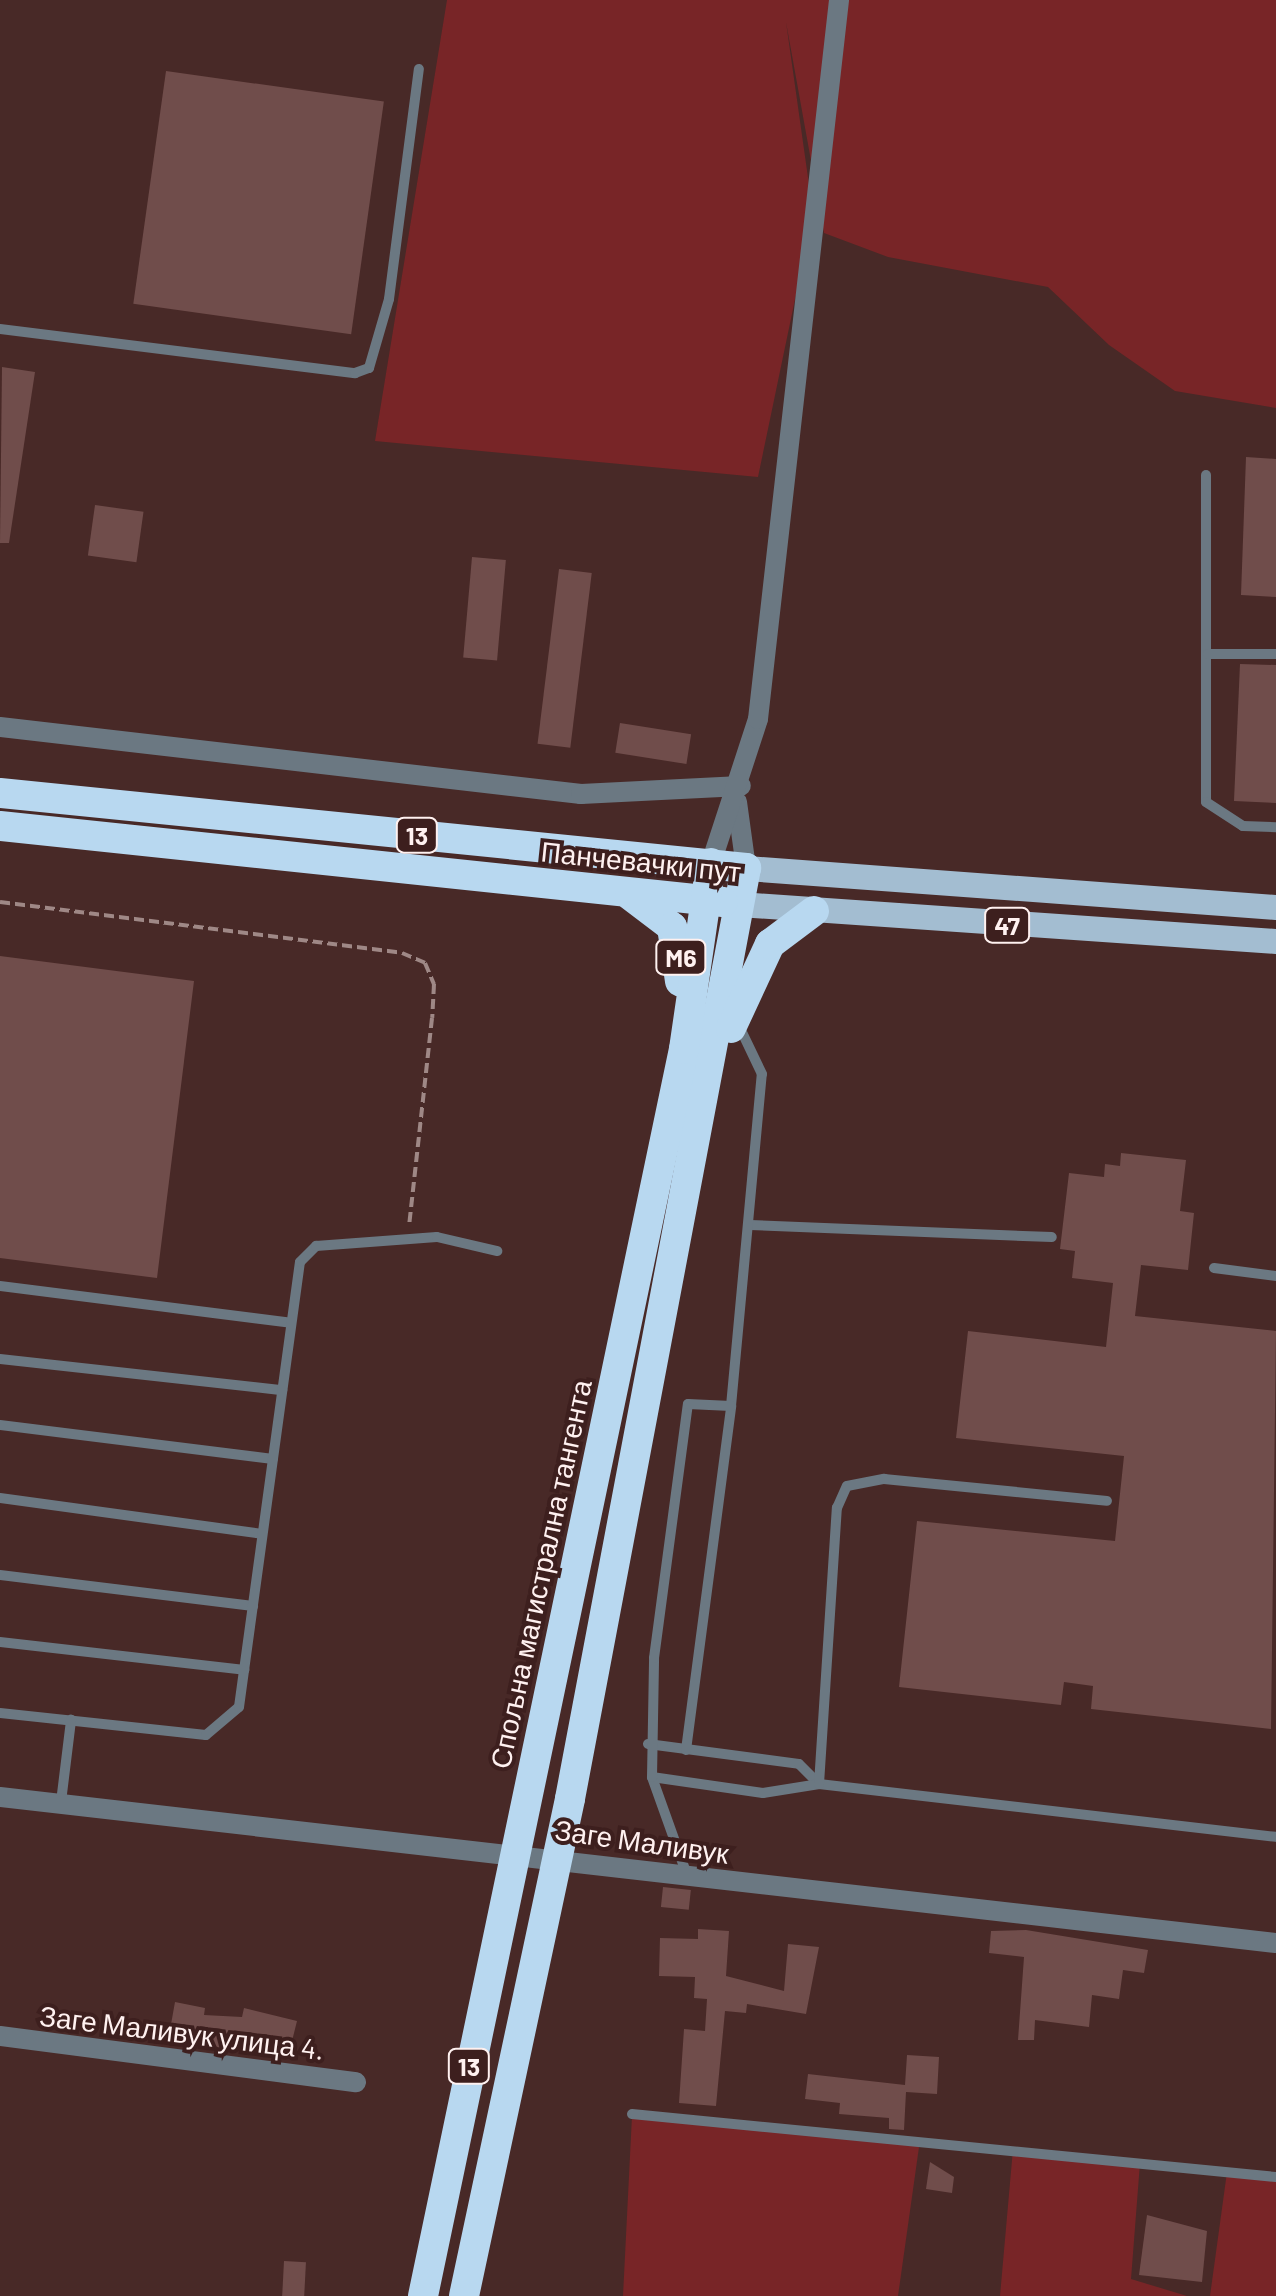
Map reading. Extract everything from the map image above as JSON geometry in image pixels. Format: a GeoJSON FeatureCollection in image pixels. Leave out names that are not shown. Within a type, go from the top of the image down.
{"type":"FeatureCollection","features":[{"type":"Feature","properties":{"kind":"highway","name":"Панчевачки пут"},"geometry":{"type":"LineString","coordinates":[[0,793],[746,868]]}},
{"type":"Feature","properties":{"kind":"highway","name":"Панчевачки пут"},"geometry":{"type":"LineString","coordinates":[[0,826],[739,904]]}},
{"type":"Feature","properties":{"kind":"highway","name":"Спољна магистрална тангента"},"geometry":{"type":"LineString","coordinates":[[423,2296],[684,1049],[711,863]]}},
{"type":"Feature","properties":{"kind":"highway","name":"13"},"geometry":{"type":"LineString","coordinates":[[464,2296],[558,1858],[746,868]]}},
{"type":"Feature","properties":{"kind":"highway","name":"M6"},"geometry":{"type":"LineString","coordinates":[[624,892],[662,914],[678,939],[684,1049]]}},
{"type":"Feature","properties":{"kind":"highway"},"geometry":{"type":"LineString","coordinates":[[703,1095],[734,1016],[770,944],[814,911]]}},
{"type":"Feature","properties":{"kind":"main road","name":"Панчевачки пут"},"geometry":{"type":"LineString","coordinates":[[746,868],[1276,907]]}},
{"type":"Feature","properties":{"kind":"main road","name":"Панчевачки пут"},"geometry":{"type":"LineString","coordinates":[[739,904],[1276,941]]}},
{"type":"Feature","properties":{"kind":"street"},"geometry":{"type":"LineString","coordinates":[[711,863],[739,794],[771,626],[782,462],[839,0]]}},
{"type":"Feature","properties":{"kind":"street"},"geometry":{"type":"LineString","coordinates":[[0,727],[580,794],[739,794]]}},
{"type":"Feature","properties":{"kind":"street"},"geometry":{"type":"LineString","coordinates":[[739,794],[746,868]]}},
{"type":"Feature","properties":{"kind":"street","name":"Заге Маливук"},"geometry":{"type":"LineString","coordinates":[[0,1798],[514,1852],[687,1876],[1276,1943]]}},
{"type":"Feature","properties":{"kind":"street","name":"Заге Маливук улица 4."},"geometry":{"type":"LineString","coordinates":[[0,2036],[356,2082]]}},
{"type":"Feature","properties":{"kind":"lane"},"geometry":{"type":"LineString","coordinates":[[0,328],[356,373],[369,368],[389,299],[419,69]]}},
{"type":"Feature","properties":{"kind":"lane"},"geometry":{"type":"LineString","coordinates":[[1206,474],[1206,802],[1230,822],[1276,827]]}},
{"type":"Feature","properties":{"kind":"lane"},"geometry":{"type":"LineString","coordinates":[[1208,654],[1276,654]]}},
{"type":"Feature","properties":{"kind":"lane"},"geometry":{"type":"LineString","coordinates":[[686,1750],[731,1406],[762,1074],[734,1016]]}},
{"type":"Feature","properties":{"kind":"lane"},"geometry":{"type":"LineString","coordinates":[[750,1225],[1052,1237]]}},
{"type":"Feature","properties":{"kind":"lane"},"geometry":{"type":"LineString","coordinates":[[0,1713],[206,1735],[239,1706],[300,1262],[316,1246],[407,1239],[497,1251]]}},
{"type":"Feature","properties":{"kind":"lane"},"geometry":{"type":"LineString","coordinates":[[1214,1268],[1276,1276]]}},
{"type":"Feature","properties":{"kind":"lane"},"geometry":{"type":"LineString","coordinates":[[0,1286],[291,1323]]}},
{"type":"Feature","properties":{"kind":"lane"},"geometry":{"type":"LineString","coordinates":[[0,1359],[282,1390]]}},
{"type":"Feature","properties":{"kind":"lane"},"geometry":{"type":"LineString","coordinates":[[687,1876],[652,1777],[648,1744],[688,1404],[731,1406]]}},
{"type":"Feature","properties":{"kind":"lane"},"geometry":{"type":"LineString","coordinates":[[0,1425],[273,1459]]}},
{"type":"Feature","properties":{"kind":"lane"},"geometry":{"type":"LineString","coordinates":[[820,1784],[837,1508],[847,1486],[884,1478],[1107,1501]]}},
{"type":"Feature","properties":{"kind":"lane"},"geometry":{"type":"LineString","coordinates":[[0,1498],[262,1534]]}},
{"type":"Feature","properties":{"kind":"lane"},"geometry":{"type":"LineString","coordinates":[[0,1575],[252,1606]]}},
{"type":"Feature","properties":{"kind":"lane"},"geometry":{"type":"LineString","coordinates":[[0,1642],[244,1670]]}},
{"type":"Feature","properties":{"kind":"lane"},"geometry":{"type":"LineString","coordinates":[[61,1802],[71,1720]]}},
{"type":"Feature","properties":{"kind":"lane"},"geometry":{"type":"LineString","coordinates":[[648,1744],[799,1764],[820,1784]]}},
{"type":"Feature","properties":{"kind":"lane"},"geometry":{"type":"LineString","coordinates":[[652,1777],[763,1793],[820,1784],[1276,1837]]}},
{"type":"Feature","properties":{"kind":"lane"},"geometry":{"type":"LineString","coordinates":[[632,2114],[1276,2177]]}},
{"type":"Feature","properties":{"kind":"path"},"geometry":{"type":"LineString","coordinates":[[0,902],[402,953],[425,964],[434,984],[432,1018],[407,1239]]}},
{"type":"Feature","properties":{"kind":"shaded area"},"geometry":{"type":"Polygon","coordinates":[[[447,0],[1276,0],[1276,408],[1175,391],[1109,345],[1048,287],[888,257],[824,233],[786,22],[813,213],[758,477],[375,441],[447,0]]]}},
{"type":"Feature","properties":{"kind":"shaded area"},"geometry":{"type":"Polygon","coordinates":[[[632,2116],[920,2140],[898,2296],[623,2296],[632,2116]]]}},
{"type":"Feature","properties":{"kind":"shaded area"},"geometry":{"type":"Polygon","coordinates":[[[1013,2149],[1140,2163],[1131,2279],[1187,2296],[1000,2296],[1013,2149]]]}},
{"type":"Feature","properties":{"kind":"shaded area"},"geometry":{"type":"Polygon","coordinates":[[[1227,2172],[1276,2176],[1276,2296],[1210,2296],[1227,2172]]]}},
{"type":"Feature","properties":{"kind":"building"},"geometry":{"type":"Polygon","coordinates":[[[166,71],[384,102],[351,334],[133,304],[166,71]]]}},
{"type":"Feature","properties":{"kind":"building"},"geometry":{"type":"Polygon","coordinates":[[[2,367],[35,372],[9,543],[0,543],[2,367]]]}},
{"type":"Feature","properties":{"kind":"building"},"geometry":{"type":"Polygon","coordinates":[[[1246,457],[1276,459],[1276,597],[1241,595],[1246,457]]]}},
{"type":"Feature","properties":{"kind":"building"},"geometry":{"type":"Polygon","coordinates":[[[95,505],[144,512],[136,562],[88,556],[95,505]]]}},
{"type":"Feature","properties":{"kind":"building"},"geometry":{"type":"Polygon","coordinates":[[[472,557],[506,560],[497,661],[463,658],[472,557]]]}},
{"type":"Feature","properties":{"kind":"building"},"geometry":{"type":"Polygon","coordinates":[[[559,569],[592,573],[570,748],[538,744],[559,569]]]}},
{"type":"Feature","properties":{"kind":"building"},"geometry":{"type":"Polygon","coordinates":[[[1240,664],[1276,665],[1276,803],[1234,801],[1240,664]]]}},
{"type":"Feature","properties":{"kind":"building"},"geometry":{"type":"Polygon","coordinates":[[[620,723],[691,734],[686,764],[615,753],[620,723]]]}},
{"type":"Feature","properties":{"kind":"building"},"geometry":{"type":"Polygon","coordinates":[[[0,956],[194,981],[157,1278],[0,1258],[0,956]]]}},
{"type":"Feature","properties":{"kind":"building"},"geometry":{"type":"Polygon","coordinates":[[[1121,1153],[1186,1160],[1180,1211],[1194,1213],[1188,1270],[1141,1265],[1135,1316],[1276,1331],[1271,1729],[1091,1709],[1093,1686],[1064,1682],[1061,1705],[899,1687],[917,1521],[1115,1541],[1124,1456],[956,1438],[968,1331],[1106,1347],[1113,1283],[1072,1278],[1075,1251],[1060,1249],[1069,1173],[1104,1177],[1105,1164],[1120,1166],[1121,1153]]]}},
{"type":"Feature","properties":{"kind":"building"},"geometry":{"type":"Polygon","coordinates":[[[663,1887],[691,1890],[689,1910],[661,1907],[663,1887]]]}},
{"type":"Feature","properties":{"kind":"building"},"geometry":{"type":"Polygon","coordinates":[[[698,1929],[729,1931],[726,1976],[784,1991],[788,1944],[819,1947],[806,2014],[747,2004],[746,2013],[725,2011],[716,2106],[679,2103],[684,2029],[705,2031],[707,1999],[694,1998],[695,1977],[659,1976],[660,1938],[698,1939],[698,1929]]]}},
{"type":"Feature","properties":{"kind":"building"},"geometry":{"type":"Polygon","coordinates":[[[1026,1930],[1148,1950],[1144,1973],[1123,1970],[1119,1999],[1092,1995],[1089,2027],[1035,2020],[1034,2040],[1018,2040],[1024,1957],[989,1953],[991,1931],[1026,1930]]]}},
{"type":"Feature","properties":{"kind":"building"},"geometry":{"type":"Polygon","coordinates":[[[175,2002],[205,2008],[204,2015],[242,2017],[244,2008],[297,2021],[292,2041],[235,2032],[233,2050],[217,2050],[168,2041],[175,2002]]]}},
{"type":"Feature","properties":{"kind":"building"},"geometry":{"type":"Polygon","coordinates":[[[907,2055],[939,2057],[937,2094],[906,2092],[904,2130],[889,2129],[889,2118],[839,2114],[840,2103],[805,2099],[808,2074],[905,2085],[907,2055]]]}},
{"type":"Feature","properties":{"kind":"building"},"geometry":{"type":"Polygon","coordinates":[[[930,2162],[954,2177],[952,2193],[926,2189],[930,2162]]]}},
{"type":"Feature","properties":{"kind":"building"},"geometry":{"type":"Polygon","coordinates":[[[1147,2215],[1207,2231],[1202,2282],[1139,2275],[1147,2215]]]}},
{"type":"Feature","properties":{"kind":"building"},"geometry":{"type":"Polygon","coordinates":[[[284,2261],[306,2262],[304,2296],[282,2296],[284,2261]]]}}]}
